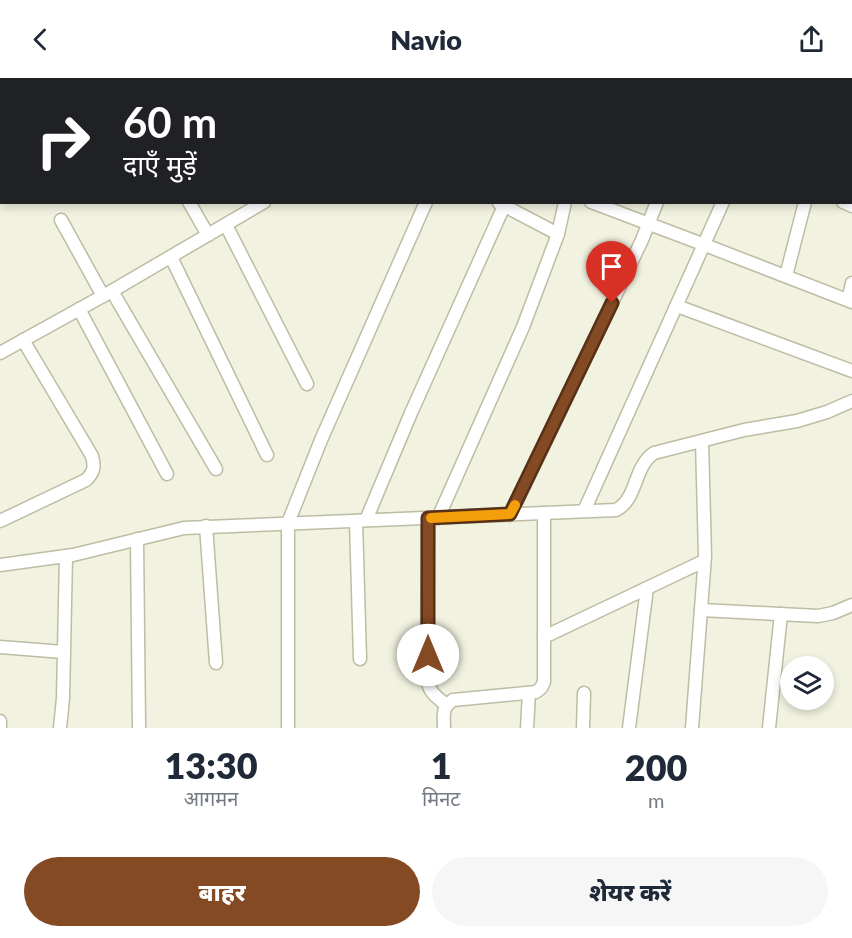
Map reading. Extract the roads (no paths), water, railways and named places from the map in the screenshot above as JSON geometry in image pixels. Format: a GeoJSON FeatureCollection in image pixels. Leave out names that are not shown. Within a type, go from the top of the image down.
{"type":"FeatureCollection","features":[{"type":"Feature","properties":{"kind":"street"},"geometry":{"type":"LineString","coordinates":[[190,204],[208,235]]}},
{"type":"Feature","properties":{"kind":"street"},"geometry":{"type":"LineString","coordinates":[[0,353],[261,204]]}},
{"type":"Feature","properties":{"kind":"street"},"geometry":{"type":"LineString","coordinates":[[288,728],[288,523],[321,440],[425,204]]}},
{"type":"Feature","properties":{"kind":"street"},"geometry":{"type":"LineString","coordinates":[[360,659],[361,520],[411,413],[501,204],[558,234]]}},
{"type":"Feature","properties":{"kind":"street"},"geometry":{"type":"LineString","coordinates":[[446,705],[431,692],[428,678],[433,518],[523,327],[558,234],[565,204]]}},
{"type":"Feature","properties":{"kind":"street"},"geometry":{"type":"LineString","coordinates":[[596,204],[850,301],[852,283]]}},
{"type":"Feature","properties":{"kind":"street"},"geometry":{"type":"LineString","coordinates":[[510,514],[649,224],[656,204]]}},
{"type":"Feature","properties":{"kind":"street"},"geometry":{"type":"LineString","coordinates":[[584,511],[722,204]]}},
{"type":"Feature","properties":{"kind":"street"},"geometry":{"type":"LineString","coordinates":[[786,276],[804,204]]}},
{"type":"Feature","properties":{"kind":"street"},"geometry":{"type":"LineString","coordinates":[[61,220],[216,469]]}},
{"type":"Feature","properties":{"kind":"street"},"geometry":{"type":"LineString","coordinates":[[226,225],[307,384]]}},
{"type":"Feature","properties":{"kind":"street"},"geometry":{"type":"LineString","coordinates":[[171,257],[267,455]]}},
{"type":"Feature","properties":{"kind":"street"},"geometry":{"type":"LineString","coordinates":[[677,306],[852,371]]}},
{"type":"Feature","properties":{"kind":"street"},"geometry":{"type":"LineString","coordinates":[[79,309],[167,474]]}},
{"type":"Feature","properties":{"kind":"street"},"geometry":{"type":"LineString","coordinates":[[0,521],[86,480],[93,473],[92,456],[23,340]]}},
{"type":"Feature","properties":{"kind":"street"},"geometry":{"type":"LineString","coordinates":[[0,565],[66,556],[184,528],[206,526],[616,510],[627,501],[642,464],[654,453],[744,430],[797,421],[852,401]]}},
{"type":"Feature","properties":{"kind":"street"},"geometry":{"type":"LineString","coordinates":[[692,728],[704,561],[702,441]]}},
{"type":"Feature","properties":{"kind":"street"},"geometry":{"type":"LineString","coordinates":[[444,728],[446,705],[453,700],[536,692],[544,682],[544,513]]}},
{"type":"Feature","properties":{"kind":"street"},"geometry":{"type":"LineString","coordinates":[[206,526],[216,663]]}},
{"type":"Feature","properties":{"kind":"street"},"geometry":{"type":"LineString","coordinates":[[137,539],[139,728]]}},
{"type":"Feature","properties":{"kind":"street"},"geometry":{"type":"LineString","coordinates":[[60,728],[63,698],[66,556]]}},
{"type":"Feature","properties":{"kind":"street"},"geometry":{"type":"LineString","coordinates":[[544,637],[704,561]]}},
{"type":"Feature","properties":{"kind":"street"},"geometry":{"type":"LineString","coordinates":[[629,728],[647,588]]}},
{"type":"Feature","properties":{"kind":"street"},"geometry":{"type":"LineString","coordinates":[[701,610],[818,616],[833,613],[852,604]]}},
{"type":"Feature","properties":{"kind":"street"},"geometry":{"type":"LineString","coordinates":[[769,728],[781,614]]}},
{"type":"Feature","properties":{"kind":"street"},"geometry":{"type":"LineString","coordinates":[[0,648],[63,652]]}},
{"type":"Feature","properties":{"kind":"street"},"geometry":{"type":"LineString","coordinates":[[527,728],[529,693]]}},
{"type":"Feature","properties":{"kind":"street"},"geometry":{"type":"LineString","coordinates":[[584,693],[584,728]]}},
{"type":"Feature","properties":{"kind":"street"},"geometry":{"type":"LineString","coordinates":[[0,721],[0,728]]}}]}
